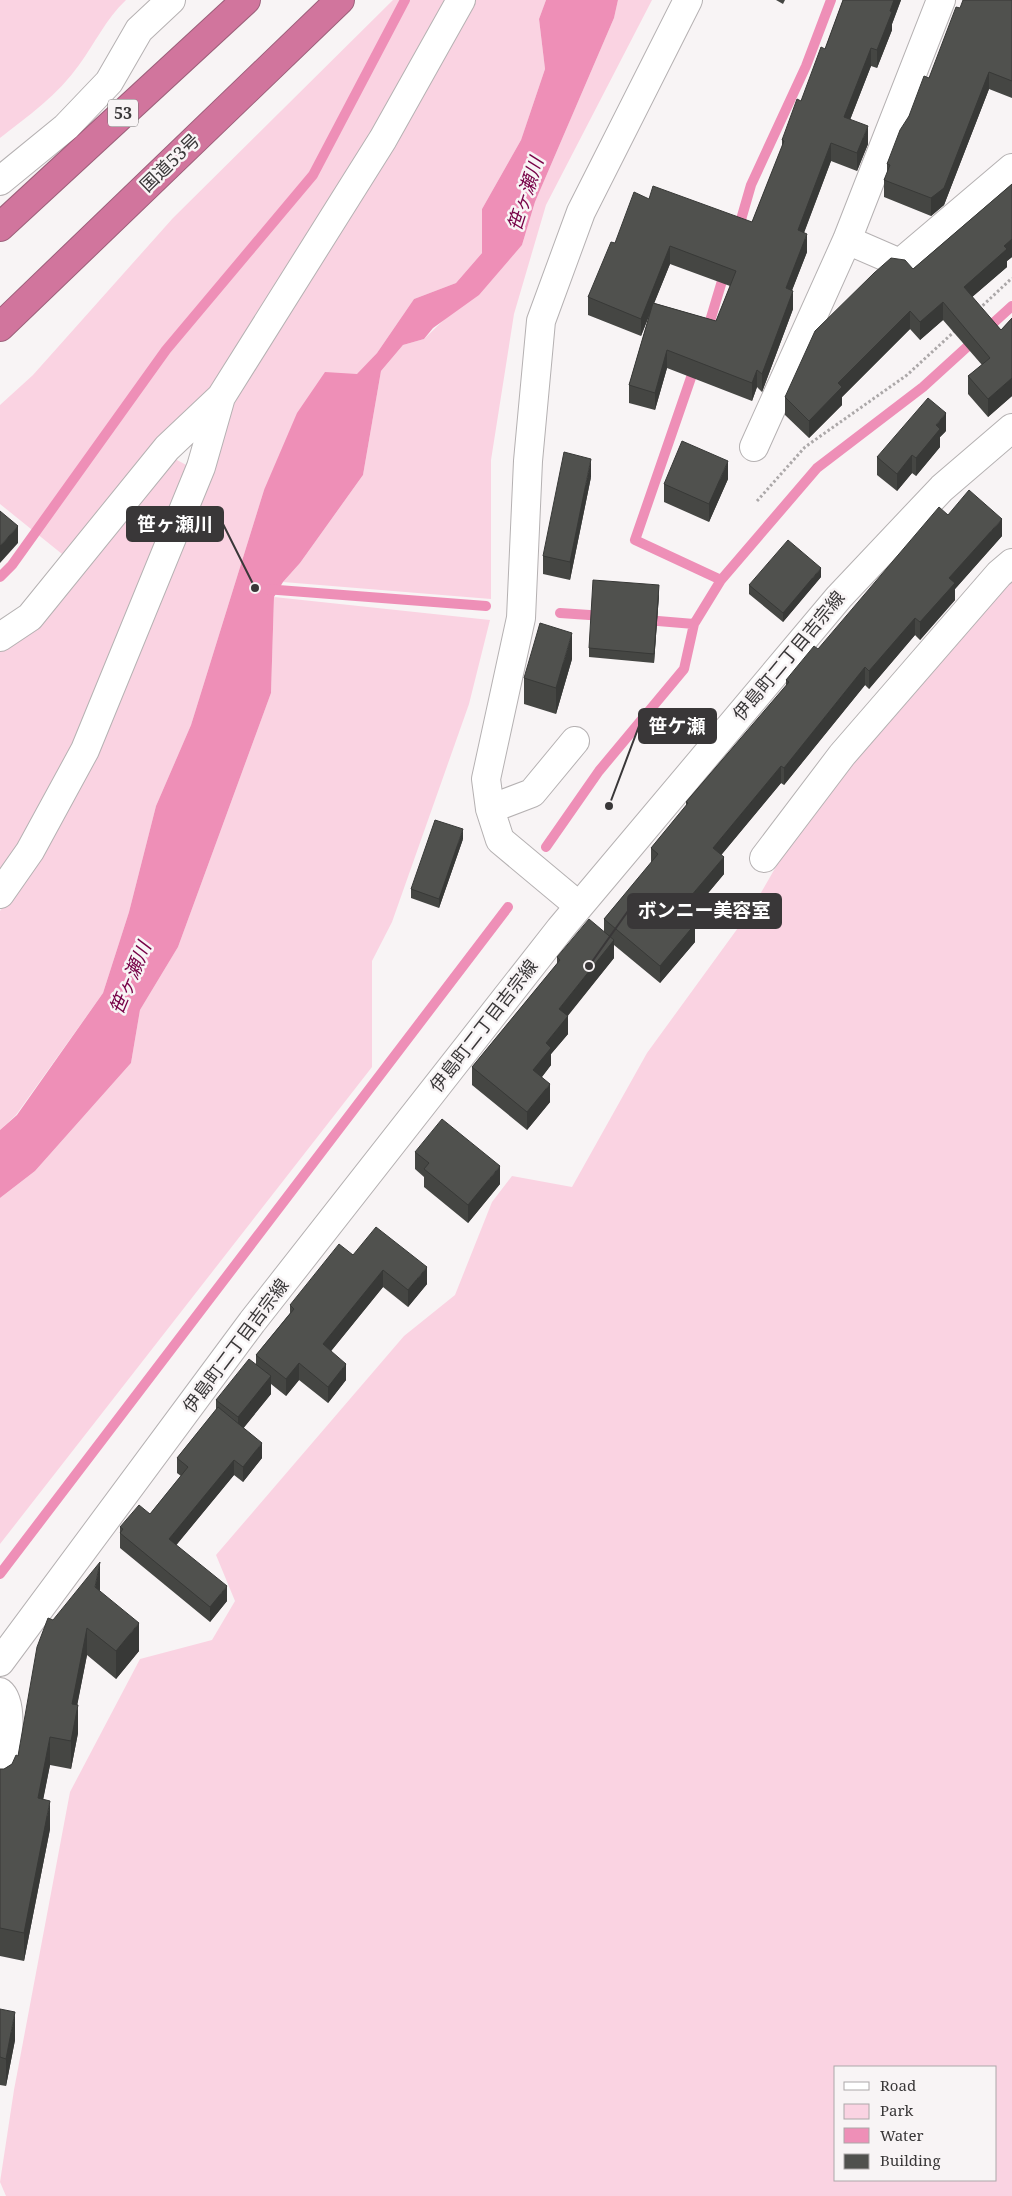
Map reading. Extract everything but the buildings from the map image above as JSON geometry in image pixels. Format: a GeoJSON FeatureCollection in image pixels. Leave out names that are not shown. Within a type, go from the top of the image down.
{"type":"FeatureCollection","features":[{"type":"Feature","properties":{"kind":"highway","name":"53"},"geometry":{"type":"LineString","coordinates":[[0,227],[246,0]]}},
{"type":"Feature","properties":{"kind":"highway","name":"国道53号"},"geometry":{"type":"LineString","coordinates":[[0,327],[340,0]]}},
{"type":"Feature","properties":{"kind":"street"},"geometry":{"type":"LineString","coordinates":[[0,181],[66,127],[109,82],[139,30],[171,0]]}},
{"type":"Feature","properties":{"kind":"street"},"geometry":{"type":"LineString","coordinates":[[0,637],[30,618],[167,448],[221,397],[383,139],[461,0]]}},
{"type":"Feature","properties":{"kind":"street"},"geometry":{"type":"LineString","coordinates":[[579,906],[500,840],[490,809],[486,779],[521,618],[528,461],[541,321],[581,212],[688,0]]}},
{"type":"Feature","properties":{"kind":"street"},"geometry":{"type":"LineString","coordinates":[[754,447],[847,240],[941,0]]}},
{"type":"Feature","properties":{"kind":"street"},"geometry":{"type":"LineString","coordinates":[[847,240],[900,263],[1012,168]]}},
{"type":"Feature","properties":{"kind":"street"},"geometry":{"type":"LineString","coordinates":[[0,894],[30,850],[84,750],[201,467],[221,397]]}},
{"type":"Feature","properties":{"kind":"street","name":"伊島町二丁目吉宗線"},"geometry":{"type":"LineString","coordinates":[[0,1662],[252,1322],[579,906],[839,597],[942,488],[1012,428]]}},
{"type":"Feature","properties":{"kind":"street"},"geometry":{"type":"LineString","coordinates":[[764,858],[842,755],[999,574],[1012,563]]}},
{"type":"Feature","properties":{"kind":"street"},"geometry":{"type":"LineString","coordinates":[[490,809],[532,792],[575,741]]}},
{"type":"Feature","properties":{"kind":"street"},"geometry":{"type":"LineString","coordinates":[[0,1692],[4,1695],[8,1713],[6,1747],[0,1782]]}},
{"type":"Feature","properties":{"kind":"path"},"geometry":{"type":"LineString","coordinates":[[977,311],[1012,278]]}},
{"type":"Feature","properties":{"kind":"path"},"geometry":{"type":"LineString","coordinates":[[757,501],[805,447],[907,375],[963,324]]}},
{"type":"Feature","properties":{"kind":"green space"},"geometry":{"type":"Polygon","coordinates":[[[0,0],[126,0],[112,15],[79,65],[62,86],[0,138],[0,0]]]}},
{"type":"Feature","properties":{"kind":"green space"},"geometry":{"type":"Polygon","coordinates":[[[393,0],[449,0],[375,130],[213,387],[67,558],[0,504],[0,405],[33,375],[173,218],[393,0]]]}},
{"type":"Feature","properties":{"kind":"green space"},"geometry":{"type":"Polygon","coordinates":[[[473,0],[546,0],[539,19],[545,69],[521,140],[482,209],[482,253],[456,283],[414,299],[377,353],[264,490],[191,725],[156,806],[129,912],[103,993],[16,1115],[0,1130],[0,911],[40,854],[232,402],[473,0]]]}},
{"type":"Feature","properties":{"kind":"green space"},"geometry":{"type":"Polygon","coordinates":[[[618,0],[652,0],[546,205],[514,314],[491,460],[491,599],[283,582],[300,563],[363,475],[381,371],[403,345],[424,339],[522,245],[535,202],[614,18],[618,0]]]}},
{"type":"Feature","properties":{"kind":"green space"},"geometry":{"type":"Polygon","coordinates":[[[175,459],[190,467],[74,746],[20,846],[0,875],[0,652],[38,628],[175,459]]]}},
{"type":"Feature","properties":{"kind":"green space"},"geometry":{"type":"Polygon","coordinates":[[[1012,580],[1012,2196],[6,2196],[0,2182],[14,2090],[70,1792],[140,1659],[212,1640],[235,1601],[216,1555],[404,1336],[455,1295],[492,1202],[512,1176],[572,1187],[647,1053],[751,910],[793,837],[848,760],[1012,580]]]}},
{"type":"Feature","properties":{"kind":"green space"},"geometry":{"type":"Polygon","coordinates":[[[274,597],[490,620],[469,704],[392,922],[372,961],[372,1067],[0,1544],[0,1198],[35,1171],[131,1063],[140,1010],[178,947],[271,693],[274,597]]]}},
{"type":"Feature","properties":{"kind":"water"},"geometry":{"type":"Polygon","coordinates":[[[546,0],[618,0],[614,18],[535,202],[522,245],[479,295],[433,328],[424,339],[403,345],[381,371],[363,475],[300,563],[283,582],[274,597],[271,693],[178,947],[140,1010],[131,1063],[35,1171],[0,1198],[0,1130],[17,1115],[103,993],[129,912],[156,806],[191,725],[264,490],[297,413],[325,372],[357,374],[377,353],[414,299],[456,283],[482,253],[482,209],[521,140],[545,69],[539,19],[546,0]]]}},
{"type":"Feature","properties":{"kind":"waterway"},"geometry":{"type":"LineString","coordinates":[[0,577],[12,565],[166,350],[313,175],[405,0]]}},
{"type":"Feature","properties":{"kind":"waterway"},"geometry":{"type":"LineString","coordinates":[[738,230],[751,185],[806,66],[831,0]]}},
{"type":"Feature","properties":{"kind":"waterway"},"geometry":{"type":"LineString","coordinates":[[707,331],[725,271]]}},
{"type":"Feature","properties":{"kind":"waterway"},"geometry":{"type":"LineString","coordinates":[[546,847],[599,771],[684,669],[694,624],[721,580],[817,468],[923,387],[1012,306]]}},
{"type":"Feature","properties":{"kind":"waterway"},"geometry":{"type":"LineString","coordinates":[[695,366],[635,540],[721,580]]}},
{"type":"Feature","properties":{"kind":"waterway"},"geometry":{"type":"LineString","coordinates":[[265,589],[486,606]]}},
{"type":"Feature","properties":{"kind":"waterway"},"geometry":{"type":"LineString","coordinates":[[560,613],[604,616]]}},
{"type":"Feature","properties":{"kind":"waterway"},"geometry":{"type":"LineString","coordinates":[[646,620],[694,624]]}},
{"type":"Feature","properties":{"kind":"waterway"},"geometry":{"type":"LineString","coordinates":[[0,1574],[508,907]]}},
{"type":"Feature","properties":{"kind":"place","name":"笹ヶ瀬川"},"geometry":{"type":"Point","coordinates":[255,588]}},
{"type":"Feature","properties":{"kind":"place","name":"笹ケ瀬"},"geometry":{"type":"Point","coordinates":[609,806]}},
{"type":"Feature","properties":{"kind":"place","name":"ボンニー美容室"},"geometry":{"type":"Point","coordinates":[589,966]}}]}
